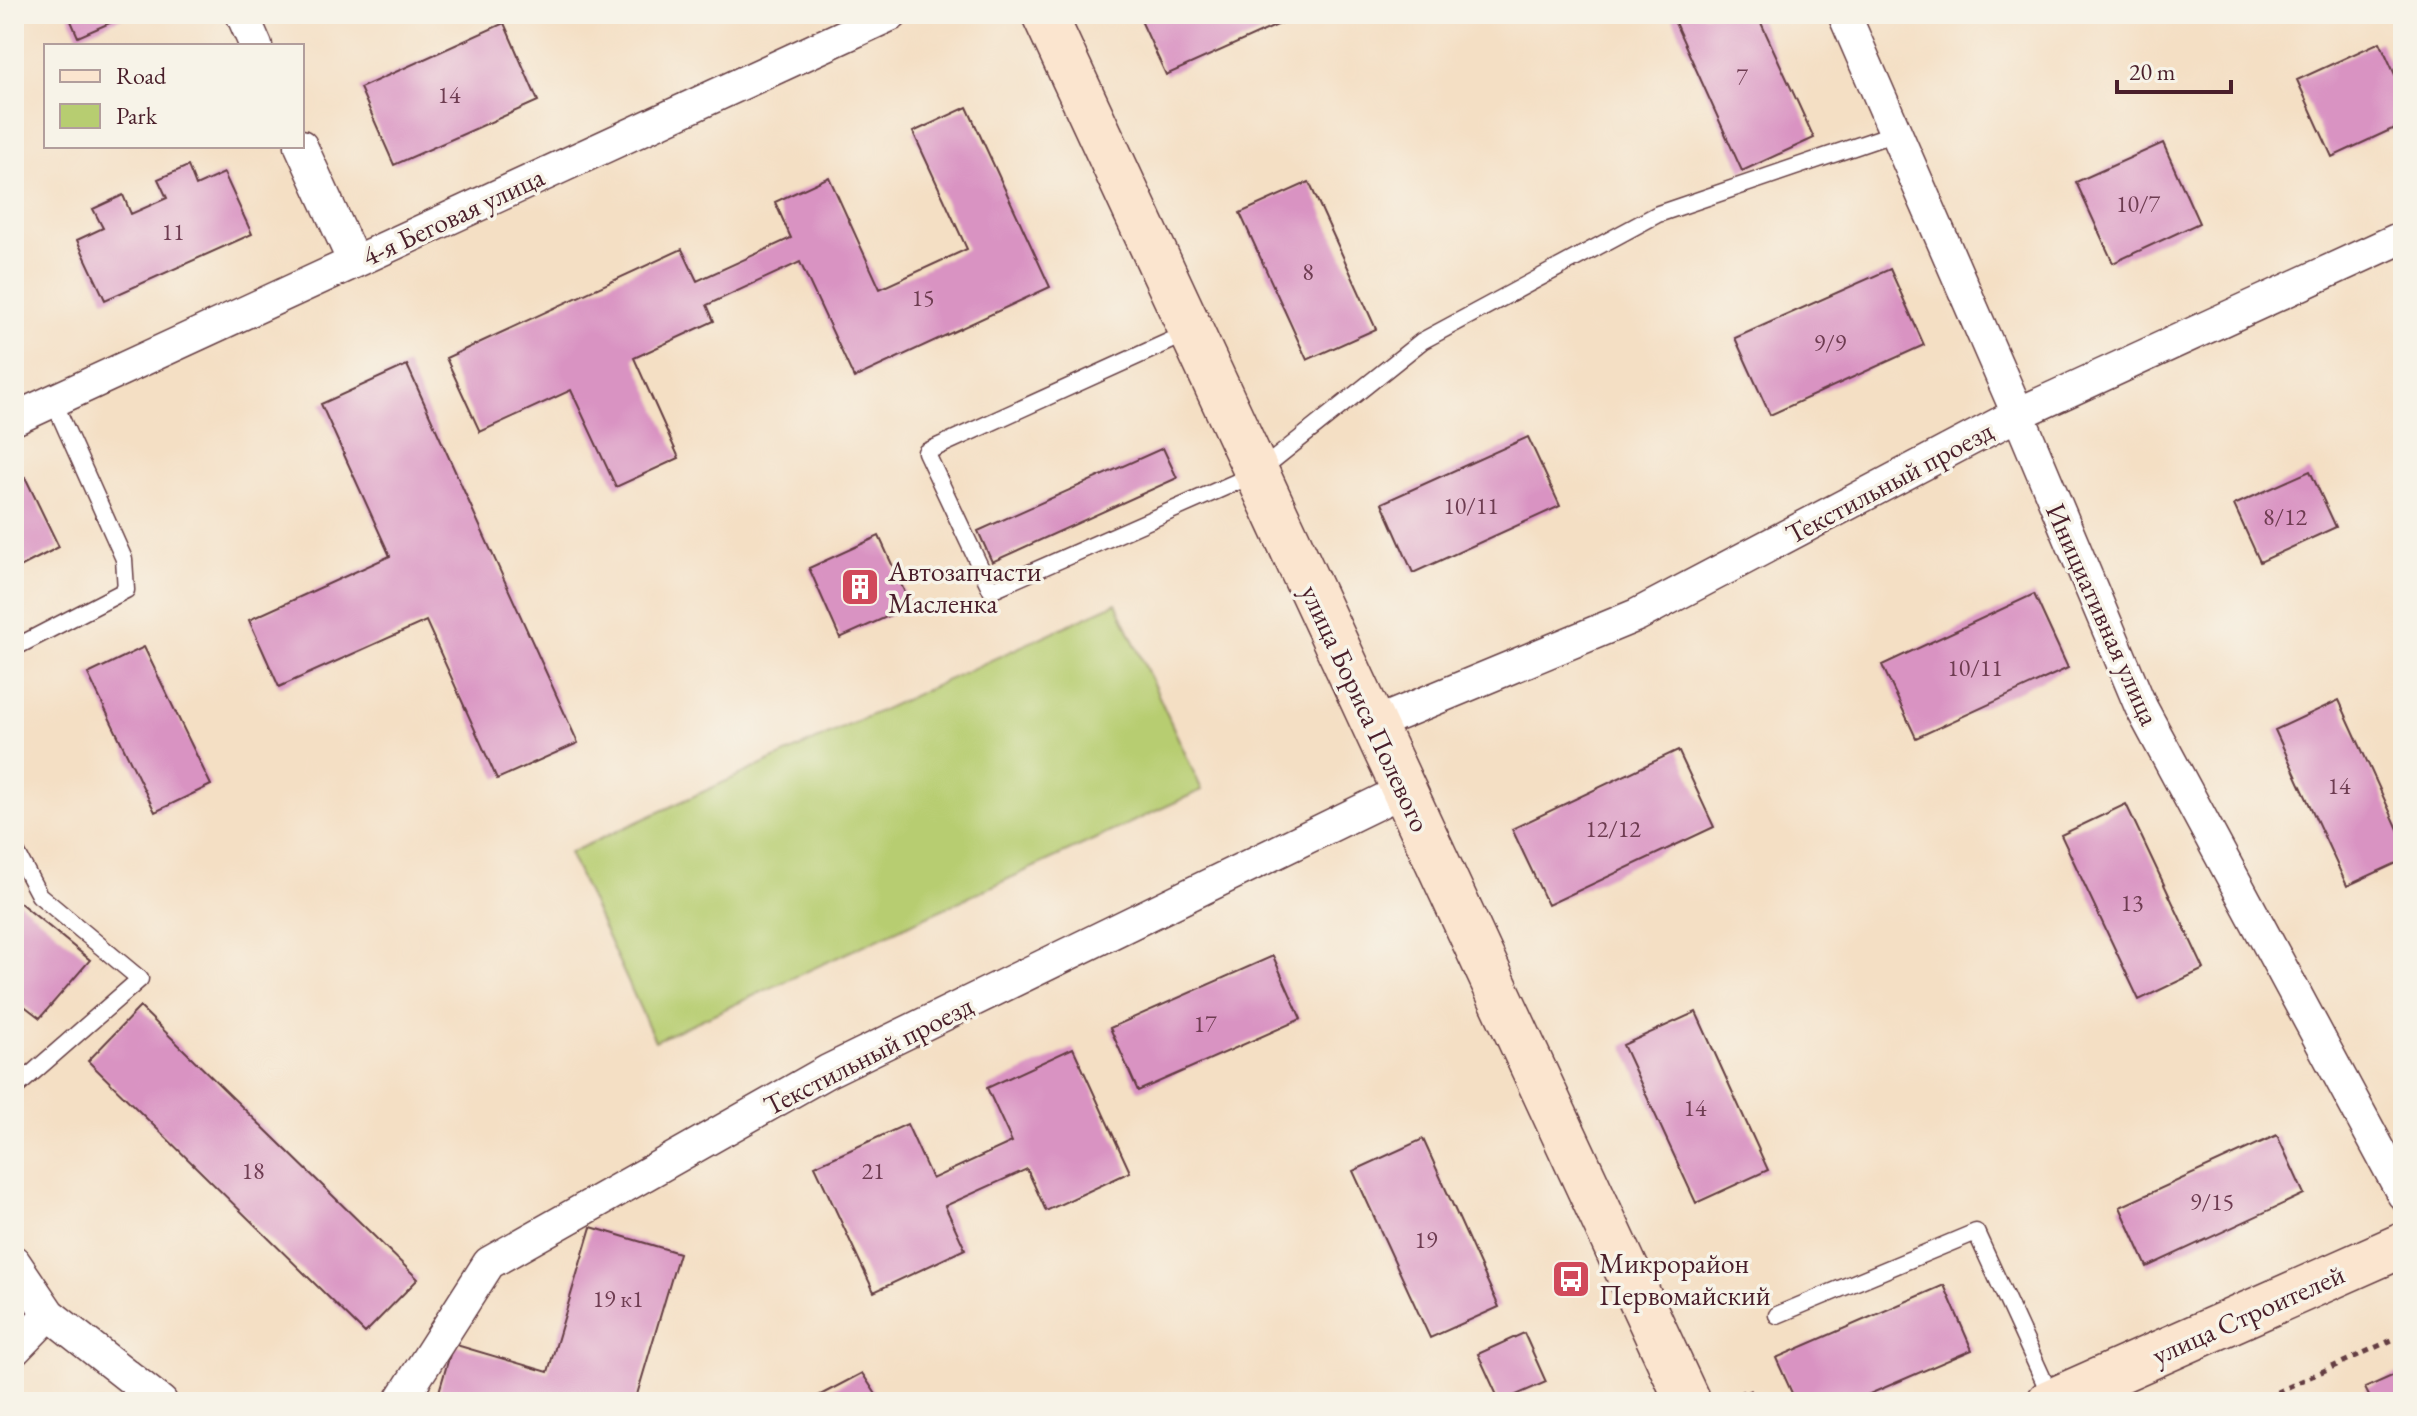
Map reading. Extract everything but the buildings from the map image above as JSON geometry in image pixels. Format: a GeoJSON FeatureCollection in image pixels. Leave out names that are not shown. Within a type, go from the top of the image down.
{"type":"FeatureCollection","features":[{"type":"Feature","properties":{"kind":"main road","name":"улица Бориса Полевого"},"geometry":{"type":"LineString","coordinates":[[1044,14],[1688,1402]]}},
{"type":"Feature","properties":{"kind":"main road","name":"улица Строителей"},"geometry":{"type":"LineString","coordinates":[[2052,1401],[2403,1245]]}},
{"type":"Feature","properties":{"kind":"street"},"geometry":{"type":"LineString","coordinates":[[242,14],[255,44]]}},
{"type":"Feature","properties":{"kind":"street","name":"4-я Беговая улица"},"geometry":{"type":"LineString","coordinates":[[14,419],[892,14]]}},
{"type":"Feature","properties":{"kind":"street","name":"Инициативная улица"},"geometry":{"type":"LineString","coordinates":[[1844,14],[2141,707],[2403,1194]]}},
{"type":"Feature","properties":{"kind":"street"},"geometry":{"type":"LineString","coordinates":[[302,148],[354,262]]}},
{"type":"Feature","properties":{"kind":"street","name":"Текстильный проезд"},"geometry":{"type":"LineString","coordinates":[[1374,724],[1637,615],[2018,414],[2403,237]]}},
{"type":"Feature","properties":{"kind":"street","name":"Текстильный проезд"},"geometry":{"type":"LineString","coordinates":[[400,1402],[489,1263],[828,1071],[1404,790]]}},
{"type":"Feature","properties":{"kind":"street"},"geometry":{"type":"LineString","coordinates":[[14,1262],[49,1314],[161,1402]]}},
{"type":"Feature","properties":{"kind":"street"},"geometry":{"type":"LineString","coordinates":[[14,1350],[49,1314]]}},
{"type":"Feature","properties":{"kind":"lane"},"geometry":{"type":"LineString","coordinates":[[1191,331],[926,452],[991,590],[1257,473],[1422,341],[1658,214],[1895,133]]}},
{"type":"Feature","properties":{"kind":"lane"},"geometry":{"type":"LineString","coordinates":[[14,648],[126,590],[124,559],[53,400]]}},
{"type":"Feature","properties":{"kind":"lane"},"geometry":{"type":"LineString","coordinates":[[14,848],[39,895],[140,979],[14,1089]]}},
{"type":"Feature","properties":{"kind":"lane"},"geometry":{"type":"LineString","coordinates":[[1777,1315],[1976,1232],[2052,1401]]}},
{"type":"Feature","properties":{"kind":"path"},"geometry":{"type":"LineString","coordinates":[[2255,1402],[2403,1335]]}},
{"type":"Feature","properties":{"kind":"path"},"geometry":{"type":"LineString","coordinates":[[1719,1402],[1749,1390],[1755,1402]]}},
{"type":"Feature","properties":{"kind":"green space"},"geometry":{"type":"Polygon","coordinates":[[[1116,603],[1202,790],[655,1041],[569,853],[1116,603]]]}},
{"type":"Feature","properties":{"kind":"place","name":"Автозапчасти Масленка"},"geometry":{"type":"Point","coordinates":[860,587]}},
{"type":"Feature","properties":{"kind":"place","name":"Микрорайон Первомайский"},"geometry":{"type":"Point","coordinates":[1571,1279]}}]}
